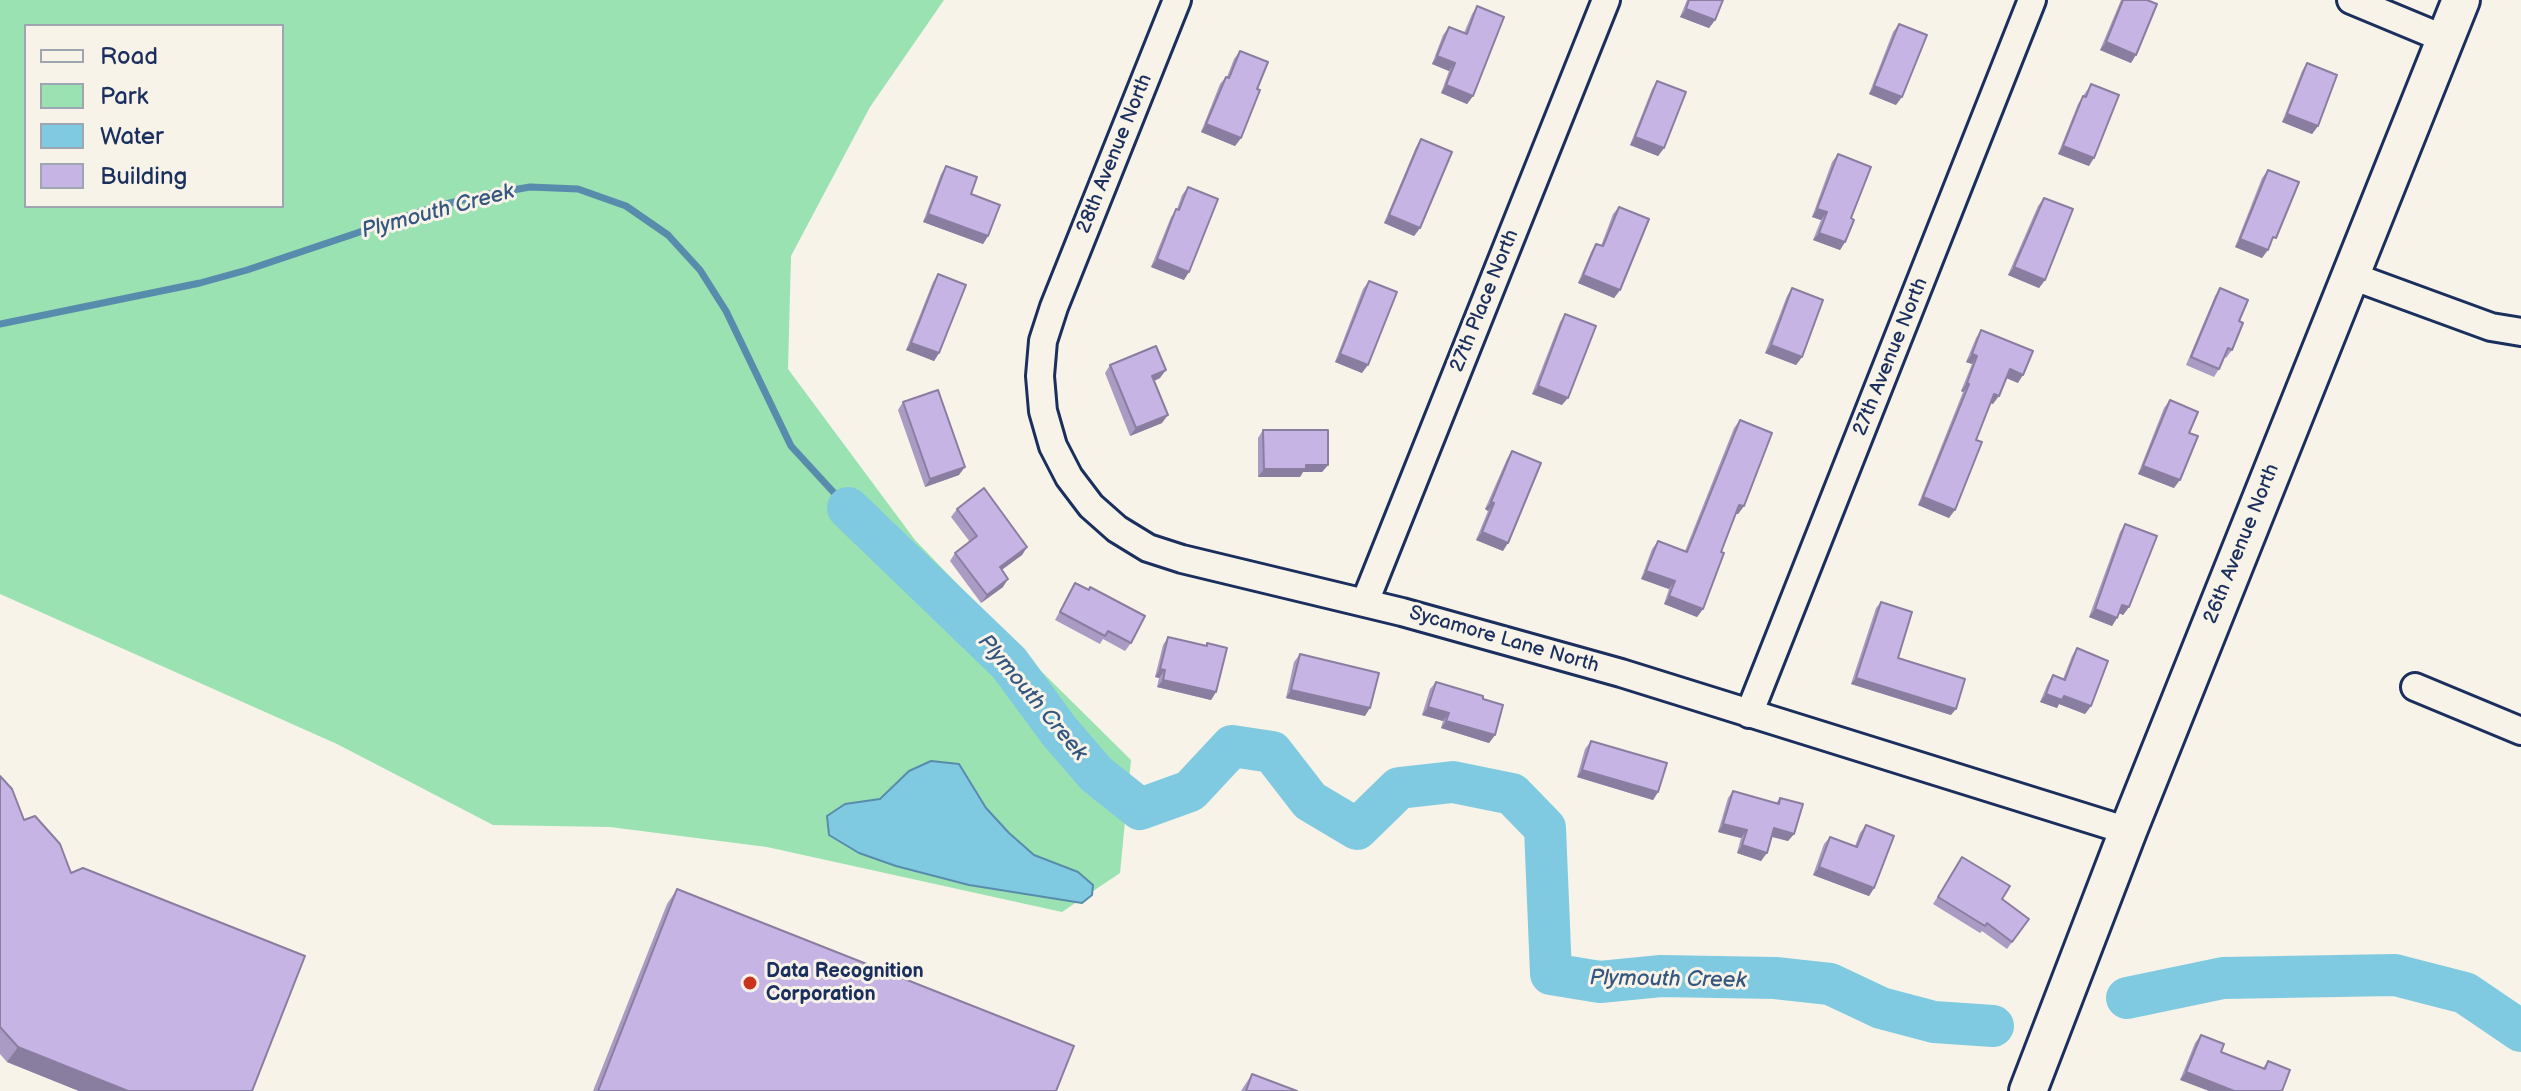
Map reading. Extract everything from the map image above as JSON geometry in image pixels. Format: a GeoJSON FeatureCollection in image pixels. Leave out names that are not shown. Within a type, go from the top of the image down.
{"type":"FeatureCollection","features":[{"type":"Feature","properties":{"kind":"street","name":"28th Avenue North"},"geometry":{"type":"LineString","coordinates":[[1054,307],[1177,0]]}},
{"type":"Feature","properties":{"kind":"street","name":"27th Place North"},"geometry":{"type":"LineString","coordinates":[[1365,602],[1606,0]]}},
{"type":"Feature","properties":{"kind":"street","name":"27th Avenue North"},"geometry":{"type":"LineString","coordinates":[[1749,714],[2032,0]]}},
{"type":"Feature","properties":{"kind":"street"},"geometry":{"type":"LineString","coordinates":[[2351,0],[2445,39]]}},
{"type":"Feature","properties":{"kind":"street","name":"26th Avenue North"},"geometry":{"type":"LineString","coordinates":[[2028,1091],[2128,831],[2461,0]]}},
{"type":"Feature","properties":{"kind":"street"},"geometry":{"type":"LineString","coordinates":[[2349,275],[2491,327],[2521,332]]}},
{"type":"Feature","properties":{"kind":"street","name":"Sycamore Lane North"},"geometry":{"type":"LineString","coordinates":[[1054,307],[1043,341],[1040,376],[1043,411],[1053,446],[1069,477],[1091,506],[1117,529],[1148,548],[1365,602],[1621,673],[2128,831]]}},
{"type":"Feature","properties":{"kind":"street"},"geometry":{"type":"LineString","coordinates":[[2415,687],[2521,731]]}},
{"type":"Feature","properties":{"kind":"green space"},"geometry":{"type":"Polygon","coordinates":[[[0,0],[944,0],[870,107],[791,256],[788,369],[915,540],[1131,760],[1120,873],[1062,912],[767,847],[610,827],[493,825],[337,744],[0,594],[0,0]]]}},
{"type":"Feature","properties":{"kind":"water"},"geometry":{"type":"Polygon","coordinates":[[[931,761],[959,764],[986,808],[1009,833],[1034,855],[1078,872],[1093,885],[1092,895],[1082,903],[969,885],[859,853],[829,835],[827,816],[845,804],[880,799],[909,771],[931,761]]]}},
{"type":"Feature","properties":{"kind":"building"},"geometry":{"type":"Polygon","coordinates":[[[1689,0],[1723,0],[1715,20],[1686,9],[1689,0]]]}},
{"type":"Feature","properties":{"kind":"building"},"geometry":{"type":"Polygon","coordinates":[[[2123,0],[2147,0],[2157,4],[2136,55],[2106,42],[2123,0]]]}},
{"type":"Feature","properties":{"kind":"building"},"geometry":{"type":"Polygon","coordinates":[[[1477,6],[1504,17],[1473,96],[1446,85],[1455,63],[1437,56],[1449,27],[1467,34],[1477,6]]]}},
{"type":"Feature","properties":{"kind":"building"},"geometry":{"type":"Polygon","coordinates":[[[1899,24],[1927,35],[1902,97],[1874,86],[1899,24]]]}},
{"type":"Feature","properties":{"kind":"building"},"geometry":{"type":"Polygon","coordinates":[[[1240,51],[1268,62],[1241,138],[1206,124],[1240,51]]]}},
{"type":"Feature","properties":{"kind":"building"},"geometry":{"type":"Polygon","coordinates":[[[2307,63],[2337,75],[2318,126],[2287,114],[2307,63]]]}},
{"type":"Feature","properties":{"kind":"building"},"geometry":{"type":"Polygon","coordinates":[[[1657,81],[1686,92],[1664,148],[1635,137],[1657,81]]]}},
{"type":"Feature","properties":{"kind":"building"},"geometry":{"type":"Polygon","coordinates":[[[2091,84],[2119,95],[2094,158],[2063,146],[2091,84]]]}},
{"type":"Feature","properties":{"kind":"building"},"geometry":{"type":"Polygon","coordinates":[[[1421,139],[1452,152],[1420,228],[1389,215],[1421,139]]]}},
{"type":"Feature","properties":{"kind":"building"},"geometry":{"type":"Polygon","coordinates":[[[1838,154],[1871,167],[1845,242],[1819,233],[1827,212],[1817,209],[1838,154]]]}},
{"type":"Feature","properties":{"kind":"building"},"geometry":{"type":"Polygon","coordinates":[[[946,166],[977,177],[971,194],[1000,205],[988,236],[928,214],[946,166]]]}},
{"type":"Feature","properties":{"kind":"building"},"geometry":{"type":"Polygon","coordinates":[[[2268,170],[2299,182],[2268,250],[2240,239],[2268,170]]]}},
{"type":"Feature","properties":{"kind":"building"},"geometry":{"type":"Polygon","coordinates":[[[1188,187],[1218,199],[1189,272],[1157,259],[1188,187]]]}},
{"type":"Feature","properties":{"kind":"building"},"geometry":{"type":"Polygon","coordinates":[[[2044,198],[2073,209],[2045,280],[2014,267],[2044,198]]]}},
{"type":"Feature","properties":{"kind":"building"},"geometry":{"type":"Polygon","coordinates":[[[1619,207],[1649,219],[1620,290],[1583,275],[1596,244],[1603,246],[1619,207]]]}},
{"type":"Feature","properties":{"kind":"building"},"geometry":{"type":"Polygon","coordinates":[[[938,274],[966,285],[939,353],[911,343],[938,274]]]}},
{"type":"Feature","properties":{"kind":"building"},"geometry":{"type":"Polygon","coordinates":[[[1369,281],[1397,292],[1368,365],[1340,354],[1369,281]]]}},
{"type":"Feature","properties":{"kind":"building"},"geometry":{"type":"Polygon","coordinates":[[[1792,288],[1823,300],[1802,357],[1771,345],[1792,288]]]}},
{"type":"Feature","properties":{"kind":"building"},"geometry":{"type":"Polygon","coordinates":[[[2220,288],[2248,300],[2232,350],[2228,348],[2219,369],[2191,357],[2220,288]]]}},
{"type":"Feature","properties":{"kind":"building"},"geometry":{"type":"Polygon","coordinates":[[[1565,314],[1596,326],[1568,398],[1538,386],[1565,314]]]}},
{"type":"Feature","properties":{"kind":"building"},"geometry":{"type":"Polygon","coordinates":[[[1981,330],[2033,351],[2023,375],[2010,369],[1999,396],[1994,394],[1976,440],[1982,442],[1955,510],[1923,497],[1969,384],[1977,356],[1972,354],[1981,330]]]}},
{"type":"Feature","properties":{"kind":"building"},"geometry":{"type":"Polygon","coordinates":[[[1156,346],[1166,370],[1152,376],[1168,415],[1136,428],[1110,365],[1156,346]]]}},
{"type":"Feature","properties":{"kind":"building"},"geometry":{"type":"Polygon","coordinates":[[[938,390],[965,467],[930,479],[903,402],[938,390]]]}},
{"type":"Feature","properties":{"kind":"building"},"geometry":{"type":"Polygon","coordinates":[[[2170,400],[2198,412],[2189,433],[2198,436],[2180,480],[2143,466],[2170,400]]]}},
{"type":"Feature","properties":{"kind":"building"},"geometry":{"type":"Polygon","coordinates":[[[1740,420],[1772,433],[1744,506],[1739,505],[1703,609],[1669,596],[1675,581],[1646,571],[1658,541],[1687,552],[1740,420]]]}},
{"type":"Feature","properties":{"kind":"building"},"geometry":{"type":"Polygon","coordinates":[[[1263,430],[1328,430],[1328,465],[1306,465],[1306,469],[1264,469],[1263,430]]]}},
{"type":"Feature","properties":{"kind":"building"},"geometry":{"type":"Polygon","coordinates":[[[1512,451],[1541,463],[1508,543],[1482,532],[1512,451]]]}},
{"type":"Feature","properties":{"kind":"building"},"geometry":{"type":"Polygon","coordinates":[[[984,488],[1027,547],[1000,567],[1008,579],[987,595],[955,553],[977,536],[957,509],[984,488]]]}},
{"type":"Feature","properties":{"kind":"building"},"geometry":{"type":"Polygon","coordinates":[[[2125,524],[2157,536],[2129,607],[2122,605],[2117,618],[2095,609],[2125,524]]]}},
{"type":"Feature","properties":{"kind":"building"},"geometry":{"type":"Polygon","coordinates":[[[1075,583],[1089,590],[1090,587],[1145,616],[1131,643],[1108,631],[1105,636],[1060,612],[1075,583]]]}},
{"type":"Feature","properties":{"kind":"building"},"geometry":{"type":"Polygon","coordinates":[[[1881,602],[1912,612],[1898,658],[1965,679],[1956,709],[1856,678],[1881,602]]]}},
{"type":"Feature","properties":{"kind":"building"},"geometry":{"type":"Polygon","coordinates":[[[1168,637],[1227,648],[1216,692],[1163,680],[1165,670],[1160,669],[1168,637]]]}},
{"type":"Feature","properties":{"kind":"building"},"geometry":{"type":"Polygon","coordinates":[[[2077,648],[2108,661],[2091,706],[2064,696],[2062,700],[2046,694],[2053,675],[2065,680],[2077,648]]]}},
{"type":"Feature","properties":{"kind":"building"},"geometry":{"type":"Polygon","coordinates":[[[1300,654],[1379,673],[1370,708],[1291,690],[1300,654]]]}},
{"type":"Feature","properties":{"kind":"building"},"geometry":{"type":"Polygon","coordinates":[[[1436,682],[1503,705],[1495,735],[1446,721],[1449,713],[1428,707],[1436,682]]]}},
{"type":"Feature","properties":{"kind":"building"},"geometry":{"type":"Polygon","coordinates":[[[1591,741],[1667,763],[1658,792],[1582,770],[1591,741]]]}},
{"type":"Feature","properties":{"kind":"building"},"geometry":{"type":"Polygon","coordinates":[[[0,776],[12,789],[24,820],[35,816],[60,844],[71,873],[83,868],[305,956],[252,1091],[128,1091],[18,1047],[0,1027],[0,776]]]}},
{"type":"Feature","properties":{"kind":"building"},"geometry":{"type":"Polygon","coordinates":[[[1733,791],[1779,804],[1780,798],[1803,804],[1794,834],[1774,828],[1767,853],[1742,845],[1747,830],[1723,824],[1733,791]]]}},
{"type":"Feature","properties":{"kind":"building"},"geometry":{"type":"Polygon","coordinates":[[[1866,825],[1894,836],[1874,888],[1819,867],[1830,837],[1857,847],[1866,825]]]}},
{"type":"Feature","properties":{"kind":"building"},"geometry":{"type":"Polygon","coordinates":[[[1962,857],[2010,886],[2002,899],[2029,919],[2012,942],[1987,923],[1985,926],[1938,897],[1962,857]]]}},
{"type":"Feature","properties":{"kind":"building","name":"Data Recognition Corporation"},"geometry":{"type":"Polygon","coordinates":[[[677,889],[1074,1046],[1056,1091],[598,1091],[677,889]]]}},
{"type":"Feature","properties":{"kind":"building"},"geometry":{"type":"Polygon","coordinates":[[[2201,1035],[2224,1044],[2221,1052],[2265,1069],[2268,1061],[2290,1070],[2282,1091],[2234,1091],[2186,1072],[2201,1035]]]}},
{"type":"Feature","properties":{"kind":"building"},"geometry":{"type":"Polygon","coordinates":[[[1252,1074],[1297,1091],[1246,1091],[1252,1074]]]}},
{"type":"Feature","properties":{"kind":"waterway","name":"Plymouth Creek"},"geometry":{"type":"LineString","coordinates":[[0,324],[200,283],[437,206],[484,195],[530,187],[578,189],[626,206],[668,235],[700,270],[726,311],[791,446],[848,508]]}},
{"type":"Feature","properties":{"kind":"waterway","name":"Plymouth Creek"},"geometry":{"type":"LineString","coordinates":[[848,508],[1009,663],[1059,731],[1096,774],[1140,809],[1190,791],[1232,746],[1272,752],[1310,801],[1357,829],[1399,788],[1453,782],[1512,794],[1545,828],[1551,974],[1600,982],[1661,976],[1775,978],[1830,984],[1881,1008],[1934,1022],[1993,1026]]}},
{"type":"Feature","properties":{"kind":"waterway","name":"Plymouth Creek"},"geometry":{"type":"LineString","coordinates":[[2127,998],[2223,978],[2395,975],[2465,993],[2521,1031]]}},
{"type":"Feature","properties":{"kind":"place","name":"Data Recognition Corporation"},"geometry":{"type":"Point","coordinates":[750,983]}}]}
